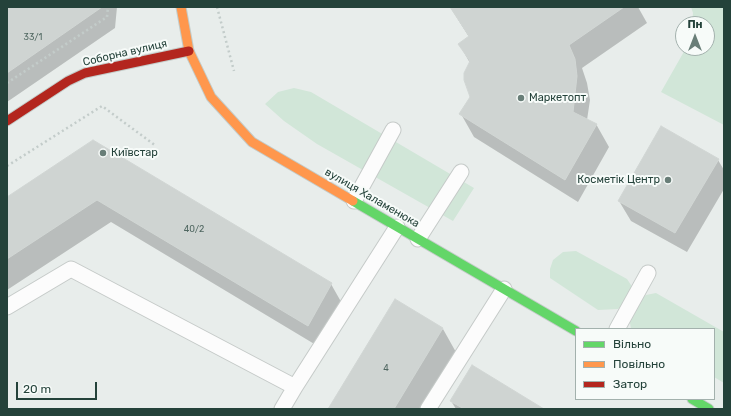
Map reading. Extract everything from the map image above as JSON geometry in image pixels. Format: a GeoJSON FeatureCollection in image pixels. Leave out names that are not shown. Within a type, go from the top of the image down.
{"type":"FeatureCollection","features":[{"type":"Feature","properties":{"kind":"main road","name":"вулиця Халаменюка"},"geometry":{"type":"LineString","coordinates":[[182,7],[189,51],[211,97],[252,142],[575,330]]}},
{"type":"Feature","properties":{"kind":"main road","name":"Соборна вулиця"},"geometry":{"type":"LineString","coordinates":[[7,121],[68,81],[85,73],[189,51]]}},
{"type":"Feature","properties":{"kind":"main road"},"geometry":{"type":"LineString","coordinates":[[694,400],[709,409]]}},
{"type":"Feature","properties":{"kind":"lane"},"geometry":{"type":"LineString","coordinates":[[354,201],[393,130]]}},
{"type":"Feature","properties":{"kind":"lane"},"geometry":{"type":"LineString","coordinates":[[418,239],[462,172]]}},
{"type":"Feature","properties":{"kind":"lane"},"geometry":{"type":"LineString","coordinates":[[282,409],[397,227]]}},
{"type":"Feature","properties":{"kind":"lane"},"geometry":{"type":"LineString","coordinates":[[7,307],[70,269],[295,387]]}},
{"type":"Feature","properties":{"kind":"lane"},"geometry":{"type":"LineString","coordinates":[[618,328],[648,273]]}},
{"type":"Feature","properties":{"kind":"lane"},"geometry":{"type":"LineString","coordinates":[[428,409],[504,289]]}},
{"type":"Feature","properties":{"kind":"path"},"geometry":{"type":"LineString","coordinates":[[7,83],[107,17],[108,7]]}},
{"type":"Feature","properties":{"kind":"path"},"geometry":{"type":"LineString","coordinates":[[217,7],[234,71]]}},
{"type":"Feature","properties":{"kind":"path"},"geometry":{"type":"LineString","coordinates":[[7,166],[102,106],[156,146]]}},
{"type":"Feature","properties":{"kind":"green space"},"geometry":{"type":"Polygon","coordinates":[[[691,7],[724,7],[724,125],[661,92],[681,56],[715,56],[715,16],[693,16],[691,7]]]}},
{"type":"Feature","properties":{"kind":"green space"},"geometry":{"type":"Polygon","coordinates":[[[294,88],[311,92],[474,188],[453,221],[317,144],[284,121],[265,104],[278,92],[294,88]]]}},
{"type":"Feature","properties":{"kind":"green space"},"geometry":{"type":"Polygon","coordinates":[[[576,251],[627,279],[633,288],[629,298],[618,309],[598,310],[550,278],[550,269],[553,260],[563,252],[576,251]]]}},
{"type":"Feature","properties":{"kind":"green space"},"geometry":{"type":"Polygon","coordinates":[[[656,293],[724,332],[724,383],[715,378],[715,328],[631,328],[629,317],[639,300],[646,295],[656,293]]]}},
{"type":"Feature","properties":{"kind":"building"},"geometry":{"type":"Polygon","coordinates":[[[7,7],[102,7],[7,73],[7,7]]]}},
{"type":"Feature","properties":{"kind":"building"},"geometry":{"type":"Polygon","coordinates":[[[450,7],[624,7],[569,45],[575,59],[577,76],[573,112],[597,124],[565,180],[459,114],[470,97],[464,80],[464,73],[470,61],[458,44],[469,36],[450,7]]]}},
{"type":"Feature","properties":{"kind":"building","name":"Косметік Центр"},"geometry":{"type":"Polygon","coordinates":[[[661,126],[719,159],[675,233],[618,201],[661,126]]]}},
{"type":"Feature","properties":{"kind":"building"},"geometry":{"type":"Polygon","coordinates":[[[93,140],[332,283],[308,326],[97,200],[7,259],[7,197],[93,140]]]}},
{"type":"Feature","properties":{"kind":"building"},"geometry":{"type":"Polygon","coordinates":[[[395,299],[443,328],[394,409],[328,409],[395,299]]]}},
{"type":"Feature","properties":{"kind":"building"},"geometry":{"type":"Polygon","coordinates":[[[472,365],[544,409],[464,409],[450,401],[472,365]]]}},
{"type":"Feature","properties":{"kind":"traffic: fast"},"geometry":{"type":"LineString","coordinates":[[353,201],[575,330]]}},
{"type":"Feature","properties":{"kind":"traffic: fast"},"geometry":{"type":"LineString","coordinates":[[694,400],[709,409]]}},
{"type":"Feature","properties":{"kind":"traffic: slow"},"geometry":{"type":"LineString","coordinates":[[181,7],[189,51],[211,97],[252,142],[353,201]]}},
{"type":"Feature","properties":{"kind":"traffic: jam"},"geometry":{"type":"LineString","coordinates":[[7,121],[68,81],[85,73],[189,51]]}},
{"type":"Feature","properties":{"kind":"place","name":"Маркетопт"},"geometry":{"type":"Point","coordinates":[521,98]}},
{"type":"Feature","properties":{"kind":"place","name":"Київстар"},"geometry":{"type":"Point","coordinates":[103,153]}},
{"type":"Feature","properties":{"kind":"place","name":"Косметік Центр"},"geometry":{"type":"Point","coordinates":[668,180]}}]}
